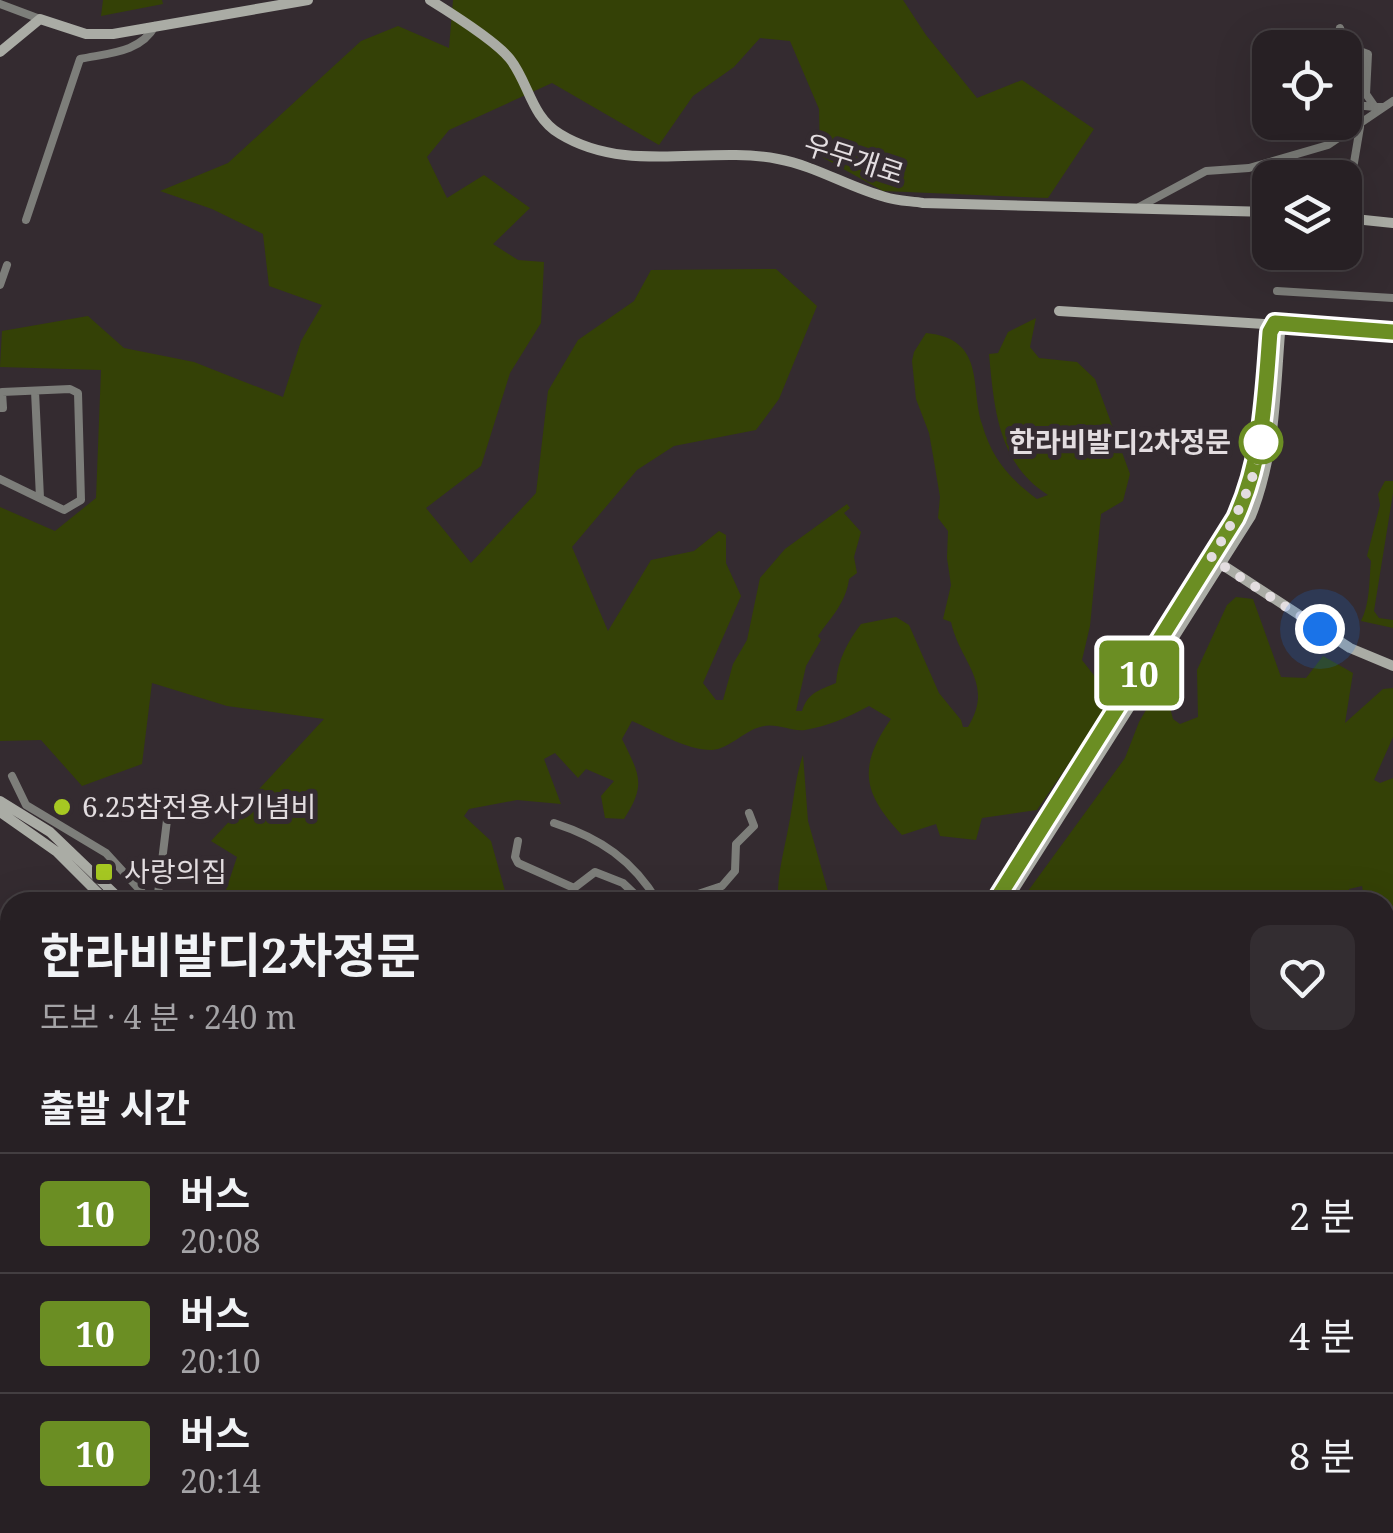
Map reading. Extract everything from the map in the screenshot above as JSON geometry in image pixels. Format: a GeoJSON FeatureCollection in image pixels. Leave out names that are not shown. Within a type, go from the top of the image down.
{"type":"FeatureCollection","features":[{"type":"Feature","properties":{"kind":"street"},"geometry":{"type":"LineString","coordinates":[[0,4],[86,34],[112,34],[308,0]]}},
{"type":"Feature","properties":{"kind":"street","name":"우무개로"},"geometry":{"type":"LineString","coordinates":[[430,0],[509,57],[545,123],[560,134],[602,150],[651,158],[776,158],[825,171],[885,197],[923,203],[1252,211]]}},
{"type":"Feature","properties":{"kind":"street"},"geometry":{"type":"LineString","coordinates":[[0,52],[40,19]]}},
{"type":"Feature","properties":{"kind":"street"},"geometry":{"type":"LineString","coordinates":[[26,220],[80,59],[133,48],[148,39],[155,26]]}},
{"type":"Feature","properties":{"kind":"street"},"geometry":{"type":"LineString","coordinates":[[1340,28],[1346,46],[1368,54],[1366,94],[1375,107]]}},
{"type":"Feature","properties":{"kind":"street"},"geometry":{"type":"LineString","coordinates":[[1362,106],[1390,105]]}},
{"type":"Feature","properties":{"kind":"street"},"geometry":{"type":"LineString","coordinates":[[1362,125],[1390,105]]}},
{"type":"Feature","properties":{"kind":"street"},"geometry":{"type":"LineString","coordinates":[[1139,207],[1206,171],[1250,168],[1336,140]]}},
{"type":"Feature","properties":{"kind":"street"},"geometry":{"type":"LineString","coordinates":[[1362,219],[1393,223]]}},
{"type":"Feature","properties":{"kind":"street"},"geometry":{"type":"LineString","coordinates":[[0,285],[8,265]]}},
{"type":"Feature","properties":{"kind":"street"},"geometry":{"type":"LineString","coordinates":[[1277,291],[1393,298]]}},
{"type":"Feature","properties":{"kind":"street"},"geometry":{"type":"LineString","coordinates":[[1059,312],[1393,332]]}},
{"type":"Feature","properties":{"kind":"street"},"geometry":{"type":"LineString","coordinates":[[1001,892],[1216,561],[1251,516],[1272,446],[1280,333],[1275,323]]}},
{"type":"Feature","properties":{"kind":"street"},"geometry":{"type":"LineString","coordinates":[[0,408],[2,392],[70,389],[78,393],[81,500],[64,510],[0,479]]}},
{"type":"Feature","properties":{"kind":"street"},"geometry":{"type":"LineString","coordinates":[[35,391],[40,498]]}},
{"type":"Feature","properties":{"kind":"street"},"geometry":{"type":"LineString","coordinates":[[1216,561],[1350,648],[1393,666]]}},
{"type":"Feature","properties":{"kind":"street"},"geometry":{"type":"LineString","coordinates":[[1012,892],[1216,561]]}},
{"type":"Feature","properties":{"kind":"street"},"geometry":{"type":"LineString","coordinates":[[12,776],[25,809],[113,892]]}},
{"type":"Feature","properties":{"kind":"street"},"geometry":{"type":"LineString","coordinates":[[0,801],[25,809],[106,853],[144,892]]}},
{"type":"Feature","properties":{"kind":"street"},"geometry":{"type":"LineString","coordinates":[[0,812],[57,852],[97,892]]}},
{"type":"Feature","properties":{"kind":"street"},"geometry":{"type":"LineString","coordinates":[[712,892],[734,871],[736,844],[754,826],[749,813]]}},
{"type":"Feature","properties":{"kind":"street"},"geometry":{"type":"LineString","coordinates":[[156,892],[167,820]]}},
{"type":"Feature","properties":{"kind":"street"},"geometry":{"type":"LineString","coordinates":[[554,823],[588,834],[637,870],[651,892]]}},
{"type":"Feature","properties":{"kind":"street"},"geometry":{"type":"LineString","coordinates":[[518,841],[518,863],[574,888],[596,872],[623,882],[633,892]]}},
{"type":"Feature","properties":{"kind":"green space"},"geometry":{"type":"Polygon","coordinates":[[[103,0],[162,0],[163,4],[101,16],[103,0]]]}},
{"type":"Feature","properties":{"kind":"green space"},"geometry":{"type":"Polygon","coordinates":[[[453,0],[903,0],[977,98],[1022,80],[1094,129],[1048,198],[883,191],[820,156],[819,109],[790,41],[760,38],[734,67],[693,96],[659,145],[552,83],[449,130],[427,157],[447,198],[484,175],[530,208],[493,244],[518,260],[544,262],[541,323],[510,373],[481,466],[426,508],[471,563],[536,493],[548,391],[578,340],[634,301],[651,270],[776,269],[817,306],[779,399],[756,430],[674,446],[637,470],[572,547],[608,631],[651,560],[694,551],[719,531],[726,535],[726,563],[741,596],[703,683],[716,700],[723,700],[733,664],[747,640],[760,578],[785,549],[847,504],[850,508],[844,513],[861,532],[854,557],[857,573],[849,579],[841,603],[818,636],[821,640],[806,666],[796,711],[802,711],[815,692],[836,683],[844,652],[861,624],[896,617],[909,625],[939,693],[963,727],[968,727],[978,698],[977,685],[951,622],[943,619],[951,585],[948,531],[938,518],[940,497],[929,433],[916,399],[914,352],[926,333],[945,337],[967,354],[991,448],[1010,475],[1037,499],[1048,495],[1018,467],[1002,433],[989,354],[998,353],[1008,332],[1036,318],[1030,347],[1039,358],[1077,362],[1095,379],[1130,474],[1123,501],[1101,514],[1090,626],[1082,660],[1096,678],[1126,680],[1037,810],[982,818],[976,840],[940,836],[936,824],[902,835],[872,793],[869,766],[891,719],[869,706],[805,730],[760,727],[712,750],[681,743],[632,721],[622,739],[636,770],[638,788],[624,819],[605,818],[601,796],[614,781],[586,769],[578,778],[555,753],[544,759],[561,804],[517,800],[469,809],[464,816],[491,841],[506,892],[225,892],[237,857],[211,841],[324,719],[227,706],[152,683],[142,764],[82,786],[41,740],[0,741],[0,507],[55,531],[96,498],[101,370],[0,367],[2,331],[88,316],[124,348],[194,362],[283,397],[301,341],[322,305],[269,286],[263,234],[212,209],[160,191],[228,163],[361,41],[398,26],[449,48],[453,0]]]}},
{"type":"Feature","properties":{"kind":"green space"},"geometry":{"type":"Polygon","coordinates":[[[1385,481],[1393,481],[1393,493],[1374,611],[1379,618],[1393,620],[1393,628],[1361,621],[1369,592],[1371,561],[1367,556],[1380,505],[1378,494],[1385,481]]]}},
{"type":"Feature","properties":{"kind":"green space"},"geometry":{"type":"Polygon","coordinates":[[[1236,597],[1253,599],[1281,677],[1306,678],[1323,656],[1353,673],[1345,723],[1383,689],[1393,688],[1393,737],[1374,780],[1380,783],[1393,778],[1393,892],[1363,892],[1362,886],[1349,892],[1027,892],[1125,758],[1139,722],[1159,688],[1166,693],[1173,719],[1180,724],[1198,717],[1197,670],[1227,605],[1236,597]]]}},
{"type":"Feature","properties":{"kind":"green space"},"geometry":{"type":"Polygon","coordinates":[[[803,755],[808,821],[828,892],[778,892],[803,755]]]}},
{"type":"Feature","properties":{"kind":"bus line","name":"10"},"geometry":{"type":"LineString","coordinates":[[1001,892],[1236,518],[1251,485],[1260,448],[1270,332],[1275,323],[1393,332]]}},
{"type":"Feature","properties":{"kind":"place","name":"한라비발디2차정문"},"geometry":{"type":"Point","coordinates":[1261,442]}},
{"type":"Feature","properties":{"kind":"place","name":"6.25참전용사기념비"},"geometry":{"type":"Point","coordinates":[62,807]}},
{"type":"Feature","properties":{"kind":"place","name":"사랑의집"},"geometry":{"type":"Point","coordinates":[104,872]}},
{"type":"Feature","properties":{"kind":"route"},"geometry":{"type":"LineString","coordinates":[[1261,442],[1251,485],[1211,558],[1320,629]]}}]}
